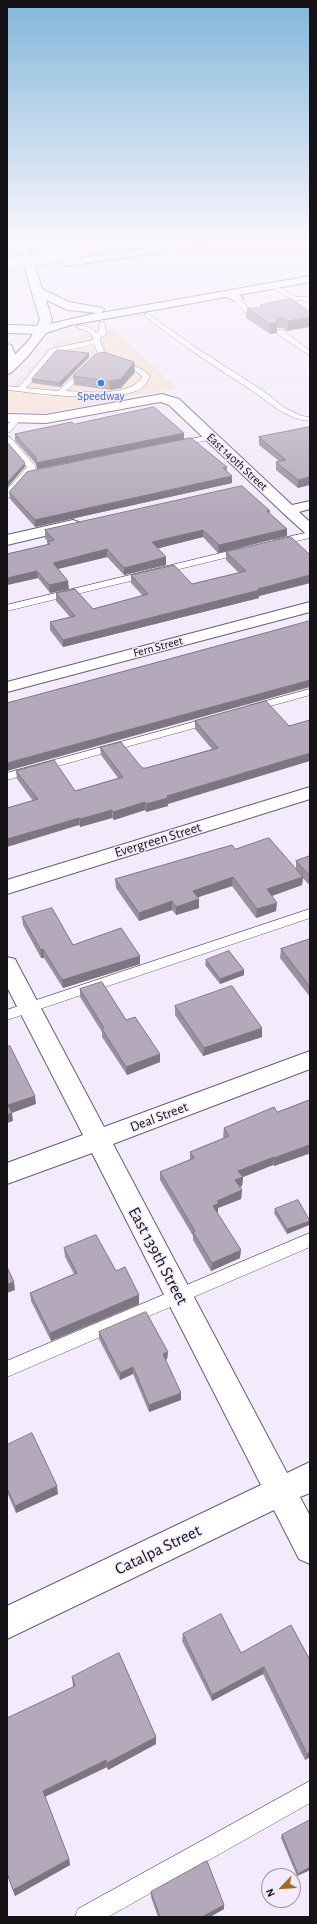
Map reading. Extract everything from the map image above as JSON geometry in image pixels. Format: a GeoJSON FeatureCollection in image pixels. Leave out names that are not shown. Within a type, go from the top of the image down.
{"type":"FeatureCollection","features":[{"type":"Feature","properties":{"kind":"main road"},"geometry":{"type":"LineString","coordinates":[[8,369],[32,346],[41,332]]}},
{"type":"Feature","properties":{"kind":"main road"},"geometry":{"type":"LineString","coordinates":[[7,348],[11,359],[8,369]]}},
{"type":"Feature","properties":{"kind":"main road","name":"East 140th Street"},"geometry":{"type":"LineString","coordinates":[[12,419],[57,417],[162,398],[174,402],[310,530]]}},
{"type":"Feature","properties":{"kind":"main road"},"geometry":{"type":"LineString","coordinates":[[244,486],[260,483]]}},
{"type":"Feature","properties":{"kind":"main road"},"geometry":{"type":"LineString","coordinates":[[288,510],[310,505]]}},
{"type":"Feature","properties":{"kind":"main road"},"geometry":{"type":"LineString","coordinates":[[7,540],[84,522]]}},
{"type":"Feature","properties":{"kind":"main road","name":"Fern Street"},"geometry":{"type":"LineString","coordinates":[[7,687],[310,608]]}},
{"type":"Feature","properties":{"kind":"main road","name":"Evergreen Street"},"geometry":{"type":"LineString","coordinates":[[7,887],[310,793]]}},
{"type":"Feature","properties":{"kind":"main road","name":"East 139th Street"},"geometry":{"type":"LineString","coordinates":[[7,965],[18,1011],[98,1140],[310,1548]]}},
{"type":"Feature","properties":{"kind":"main road","name":"Deal Street"},"geometry":{"type":"LineString","coordinates":[[7,1174],[310,1060]]}},
{"type":"Feature","properties":{"kind":"main road","name":"Catalpa Street"},"geometry":{"type":"LineString","coordinates":[[7,1623],[310,1476]]}},
{"type":"Feature","properties":{"kind":"lane"},"geometry":{"type":"LineString","coordinates":[[91,332],[97,339],[98,359]]}},
{"type":"Feature","properties":{"kind":"lane"},"geometry":{"type":"LineString","coordinates":[[21,389],[53,351],[97,339],[102,334],[102,332]]}},
{"type":"Feature","properties":{"kind":"lane"},"geometry":{"type":"LineString","coordinates":[[169,332],[192,349],[259,392],[282,410],[300,418],[310,419]]}},
{"type":"Feature","properties":{"kind":"lane"},"geometry":{"type":"LineString","coordinates":[[280,332],[310,354]]}},
{"type":"Feature","properties":{"kind":"lane"},"geometry":{"type":"LineString","coordinates":[[7,388],[98,396],[132,390],[141,386],[146,377],[144,373],[132,366],[98,359]]}},
{"type":"Feature","properties":{"kind":"lane"},"geometry":{"type":"LineString","coordinates":[[61,392],[98,359]]}},
{"type":"Feature","properties":{"kind":"lane"},"geometry":{"type":"LineString","coordinates":[[7,430],[12,419]]}},
{"type":"Feature","properties":{"kind":"lane"},"geometry":{"type":"LineString","coordinates":[[172,445],[211,437]]}},
{"type":"Feature","properties":{"kind":"lane"},"geometry":{"type":"LineString","coordinates":[[7,439],[32,467],[7,495]]}},
{"type":"Feature","properties":{"kind":"lane"},"geometry":{"type":"LineString","coordinates":[[23,476],[39,473]]}},
{"type":"Feature","properties":{"kind":"lane"},"geometry":{"type":"LineString","coordinates":[[271,544],[310,534]]}},
{"type":"Feature","properties":{"kind":"lane"},"geometry":{"type":"LineString","coordinates":[[7,608],[248,550]]}},
{"type":"Feature","properties":{"kind":"lane"},"geometry":{"type":"LineString","coordinates":[[242,711],[310,692]]}},
{"type":"Feature","properties":{"kind":"lane"},"geometry":{"type":"LineString","coordinates":[[7,777],[219,718]]}},
{"type":"Feature","properties":{"kind":"lane"},"geometry":{"type":"LineString","coordinates":[[18,1011],[310,912]]}},
{"type":"Feature","properties":{"kind":"lane"},"geometry":{"type":"LineString","coordinates":[[7,1369],[310,1240]]}},
{"type":"Feature","properties":{"kind":"lane"},"geometry":{"type":"LineString","coordinates":[[86,1917],[310,1791]]}},
{"type":"Feature","properties":{"kind":"shaded area"},"geometry":{"type":"Polygon","coordinates":[[[96,332],[117,332],[177,388],[45,413],[7,411],[7,390],[56,342],[96,332]]]}},
{"type":"Feature","properties":{"kind":"building","name":"Speedway"},"geometry":{"type":"Polygon","coordinates":[[[57,350],[89,353],[59,383],[32,379],[57,350]]]}},
{"type":"Feature","properties":{"kind":"building"},"geometry":{"type":"Polygon","coordinates":[[[103,352],[134,362],[121,379],[109,381],[73,376],[95,355],[103,352]]]}},
{"type":"Feature","properties":{"kind":"building"},"geometry":{"type":"Polygon","coordinates":[[[154,407],[184,433],[36,463],[36,458],[15,434],[72,422],[74,424],[154,407]]]}},
{"type":"Feature","properties":{"kind":"building"},"geometry":{"type":"Polygon","coordinates":[[[310,427],[310,477],[298,480],[276,462],[286,460],[259,437],[310,427]]]}},
{"type":"Feature","properties":{"kind":"building"},"geometry":{"type":"Polygon","coordinates":[[[191,438],[227,467],[223,468],[232,476],[35,520],[9,492],[27,472],[191,438]]]}},
{"type":"Feature","properties":{"kind":"building"},"geometry":{"type":"Polygon","coordinates":[[[7,442],[25,463],[7,483],[7,442]]]}},
{"type":"Feature","properties":{"kind":"building"},"geometry":{"type":"Polygon","coordinates":[[[242,486],[270,511],[267,511],[287,529],[219,545],[203,530],[152,542],[166,557],[124,568],[107,549],[53,563],[68,581],[49,585],[37,571],[7,578],[7,554],[50,544],[47,542],[54,540],[45,530],[242,486]]]}},
{"type":"Feature","properties":{"kind":"building"},"geometry":{"type":"Polygon","coordinates":[[[291,537],[310,555],[310,575],[258,589],[260,590],[63,640],[50,622],[75,616],[56,593],[75,589],[93,609],[148,594],[131,575],[174,565],[192,584],[246,571],[226,552],[291,537]]]}},
{"type":"Feature","properties":{"kind":"building"},"geometry":{"type":"Polygon","coordinates":[[[310,621],[310,680],[7,763],[7,703],[310,621]]]}},
{"type":"Feature","properties":{"kind":"building"},"geometry":{"type":"Polygon","coordinates":[[[266,701],[289,726],[310,720],[310,753],[167,796],[168,798],[146,804],[145,802],[113,812],[112,810],[80,819],[79,818],[7,839],[7,808],[38,799],[16,771],[54,760],[75,791],[123,777],[100,747],[121,742],[142,768],[146,768],[218,748],[195,721],[266,701]]]}},
{"type":"Feature","properties":{"kind":"building"},"geometry":{"type":"Polygon","coordinates":[[[269,838],[303,877],[267,889],[277,903],[257,909],[233,877],[193,891],[199,899],[176,907],[172,901],[139,913],[115,879],[232,845],[235,849],[269,838]]]}},
{"type":"Feature","properties":{"kind":"building"},"geometry":{"type":"Polygon","coordinates":[[[310,856],[310,876],[296,861],[310,856]]]}},
{"type":"Feature","properties":{"kind":"building"},"geometry":{"type":"Polygon","coordinates":[[[52,908],[73,945],[121,928],[140,956],[62,980],[43,949],[41,950],[22,917],[52,908]]]}},
{"type":"Feature","properties":{"kind":"building"},"geometry":{"type":"Polygon","coordinates":[[[310,939],[310,987],[281,949],[310,939]]]}},
{"type":"Feature","properties":{"kind":"building"},"geometry":{"type":"Polygon","coordinates":[[[229,951],[244,970],[220,979],[206,960],[229,951]]]}},
{"type":"Feature","properties":{"kind":"building"},"geometry":{"type":"Polygon","coordinates":[[[102,982],[126,1020],[135,1017],[160,1054],[126,1067],[102,1029],[104,1028],[80,989],[102,982]]]}},
{"type":"Feature","properties":{"kind":"building"},"geometry":{"type":"Polygon","coordinates":[[[232,986],[262,1028],[204,1048],[175,1006],[232,986]]]}},
{"type":"Feature","properties":{"kind":"building"},"geometry":{"type":"Polygon","coordinates":[[[10,1046],[35,1096],[8,1105],[12,1113],[7,1115],[7,1047],[10,1046]]]}},
{"type":"Feature","properties":{"kind":"building"},"geometry":{"type":"Polygon","coordinates":[[[310,1100],[310,1146],[309,1145],[274,1157],[238,1171],[243,1177],[235,1180],[242,1190],[217,1201],[219,1203],[213,1206],[241,1250],[212,1263],[160,1172],[194,1158],[190,1152],[229,1136],[224,1128],[274,1107],[277,1112],[310,1100]]]}},
{"type":"Feature","properties":{"kind":"building"},"geometry":{"type":"Polygon","coordinates":[[[298,1200],[310,1221],[287,1229],[275,1209],[298,1200]]]}},
{"type":"Feature","properties":{"kind":"building"},"geometry":{"type":"Polygon","coordinates":[[[96,1235],[116,1271],[125,1267],[139,1295],[50,1333],[30,1293],[77,1273],[64,1248],[96,1235]]]}},
{"type":"Feature","properties":{"kind":"building"},"geometry":{"type":"Polygon","coordinates":[[[7,1267],[14,1282],[7,1284],[7,1267]]]}},
{"type":"Feature","properties":{"kind":"building"},"geometry":{"type":"Polygon","coordinates":[[[146,1312],[168,1352],[163,1354],[181,1393],[149,1405],[133,1367],[120,1373],[99,1332],[146,1312]]]}},
{"type":"Feature","properties":{"kind":"building"},"geometry":{"type":"Polygon","coordinates":[[[32,1433],[57,1486],[15,1506],[7,1488],[7,1445],[32,1433]]]}},
{"type":"Feature","properties":{"kind":"building"},"geometry":{"type":"Polygon","coordinates":[[[221,1614],[241,1653],[291,1625],[310,1660],[310,1752],[307,1754],[264,1667],[212,1695],[183,1634],[221,1614]]]}},
{"type":"Feature","properties":{"kind":"building"},"geometry":{"type":"Polygon","coordinates":[[[119,1653],[156,1737],[107,1763],[106,1760],[43,1791],[69,1859],[13,1890],[7,1873],[7,1718],[75,1686],[72,1677],[119,1653]]]}},
{"type":"Feature","properties":{"kind":"building"},"geometry":{"type":"Polygon","coordinates":[[[310,1820],[310,1867],[301,1872],[301,1868],[296,1868],[282,1835],[310,1820]]]}},
{"type":"Feature","properties":{"kind":"building"},"geometry":{"type":"Polygon","coordinates":[[[207,1861],[224,1905],[202,1917],[160,1917],[151,1892],[207,1861]]]}},
{"type":"Feature","properties":{"kind":"place","name":"Speedway"},"geometry":{"type":"Point","coordinates":[101,383]}}]}
